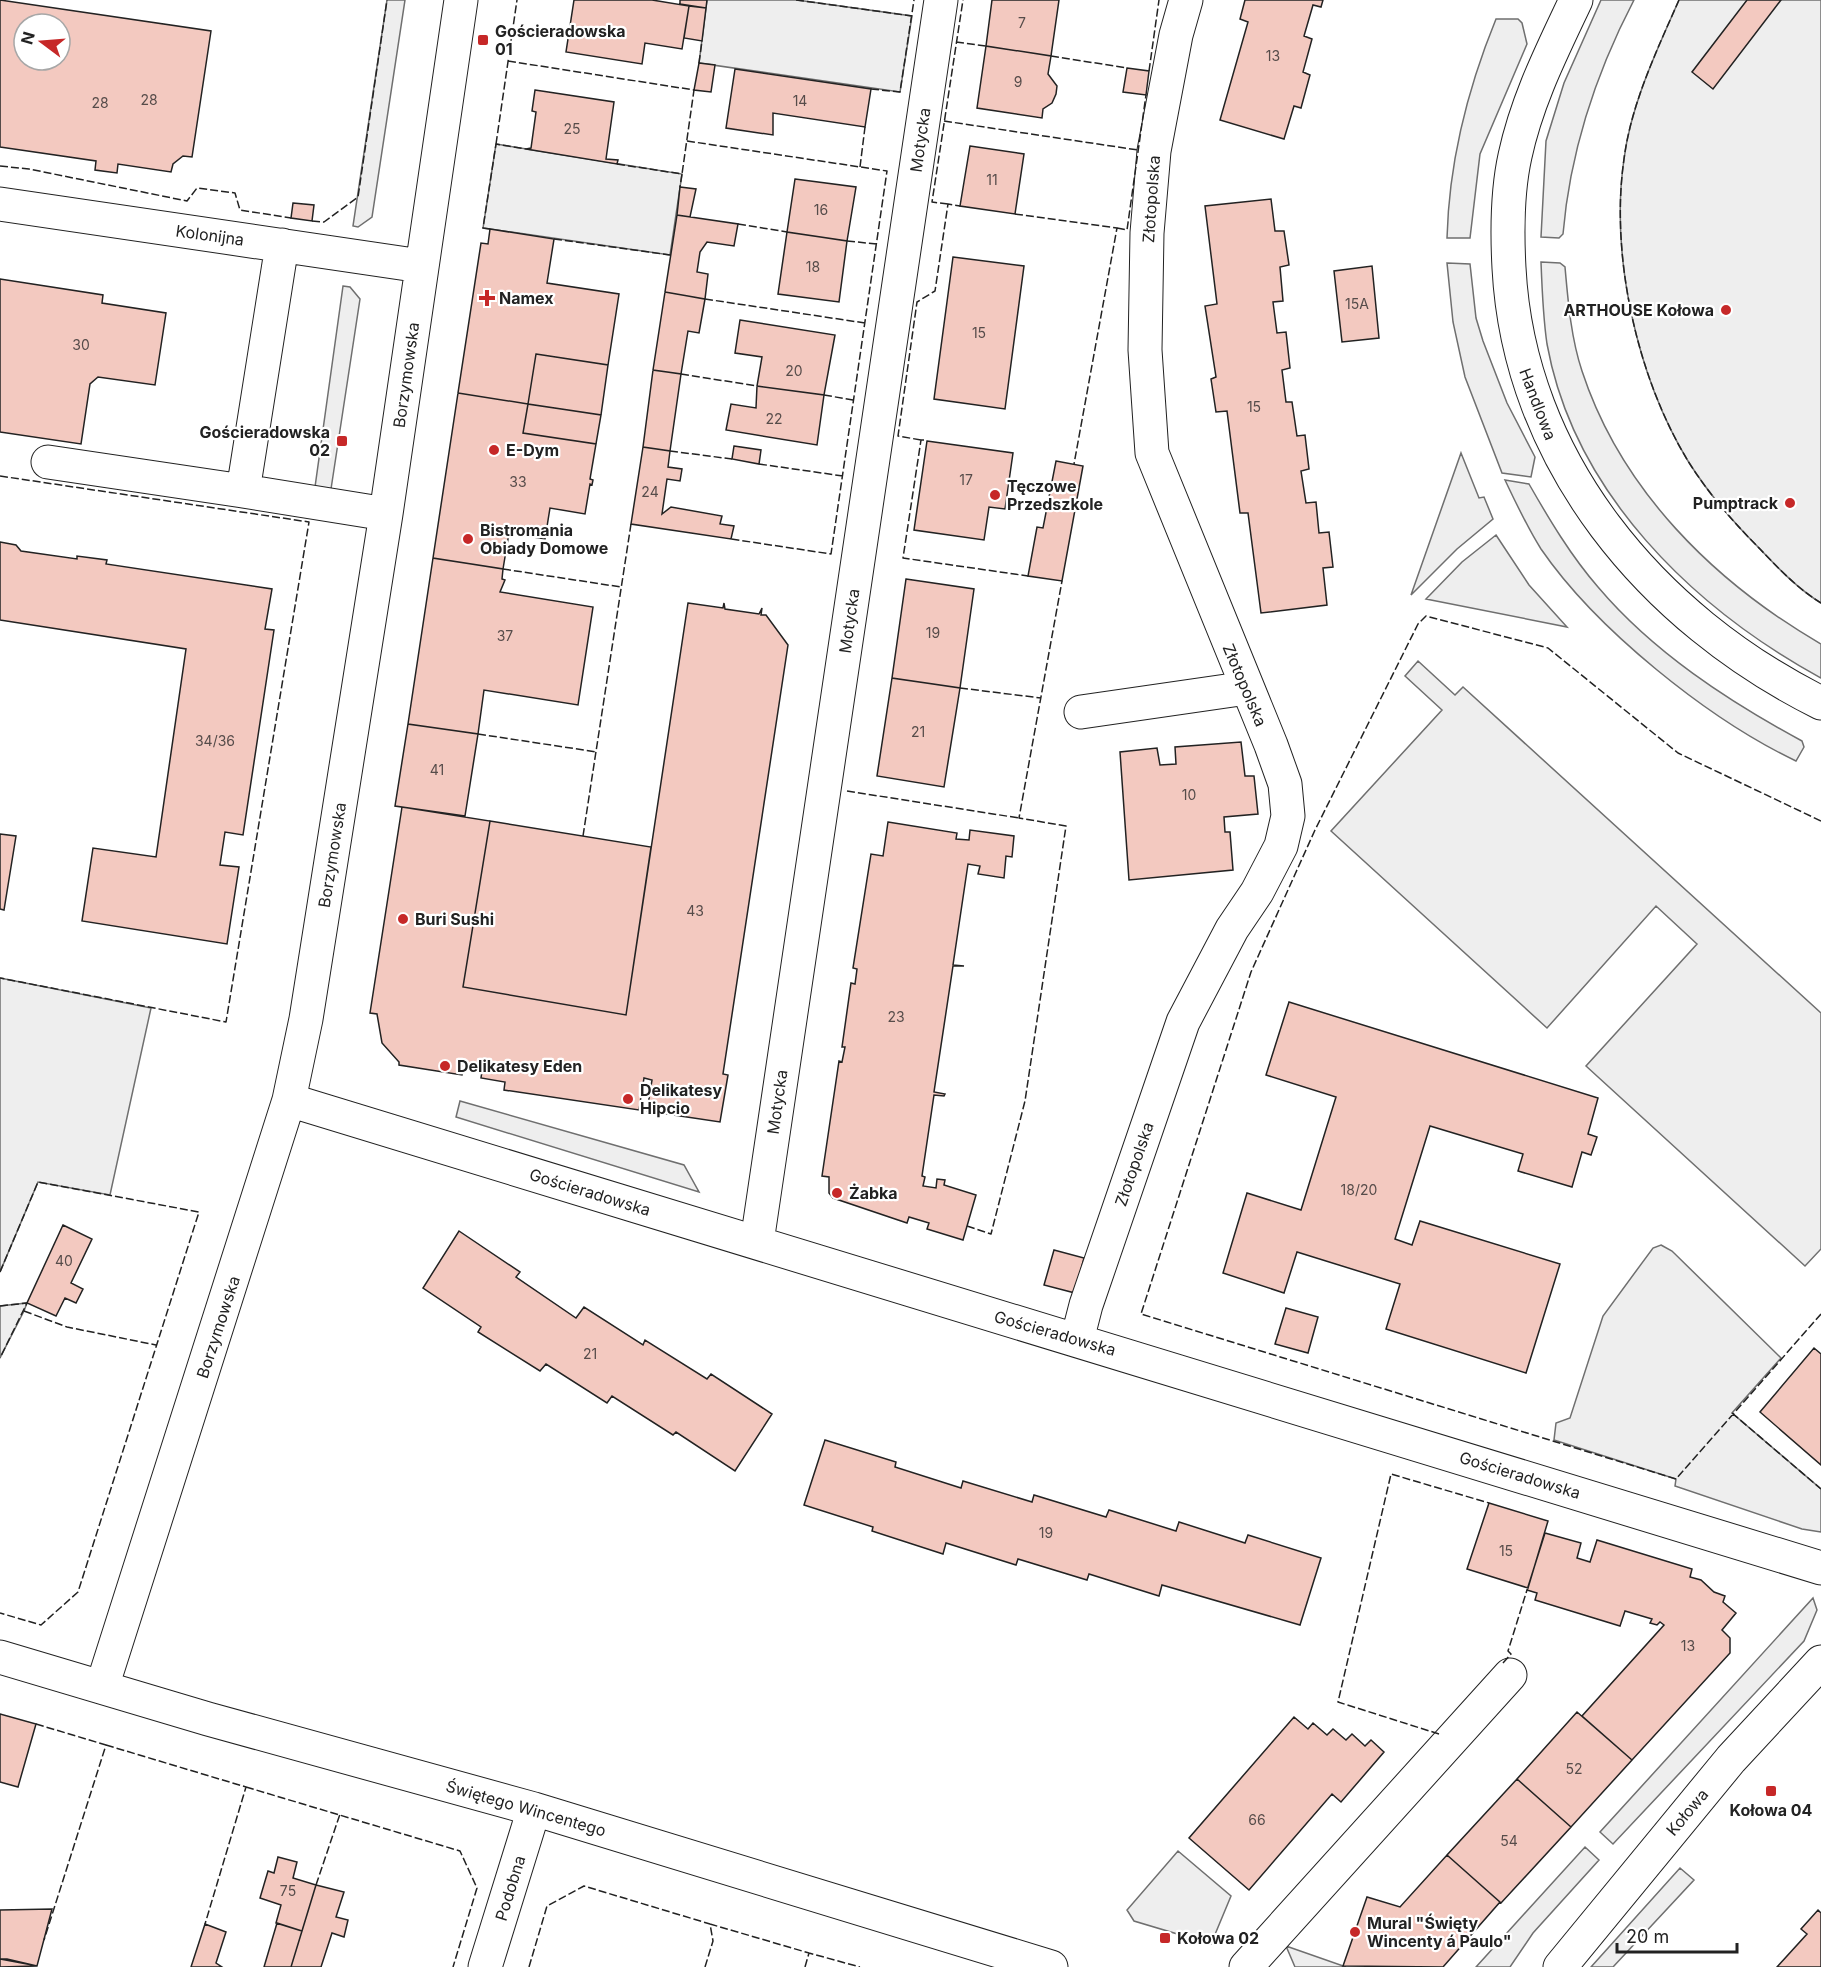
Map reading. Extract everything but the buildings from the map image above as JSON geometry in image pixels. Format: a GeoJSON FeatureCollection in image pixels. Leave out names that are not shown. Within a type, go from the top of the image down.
{"type":"FeatureCollection","features":[{"type":"Feature","properties":{"kind":"street","name":"Borzymowska"},"geometry":{"type":"LineString","coordinates":[[102,1688],[289,1100],[306,1019],[386,514],[461,0]]}},
{"type":"Feature","properties":{"kind":"street","name":"Motycka"},"geometry":{"type":"LineString","coordinates":[[757,1242],[941,0]]}},
{"type":"Feature","properties":{"kind":"street","name":"Złotopolska"},"geometry":{"type":"LineString","coordinates":[[1077,1340],[1090,1294],[1183,1022],[1232,929],[1257,892],[1281,846],[1288,816],[1285,784],[1152,453],[1147,407],[1145,299],[1154,151],[1176,35],[1186,0]]}},
{"type":"Feature","properties":{"kind":"street","name":"Handlowa"},"geometry":{"type":"LineString","coordinates":[[1576,0],[1546,62],[1523,120],[1510,194],[1510,290],[1520,356],[1528,384],[1539,413],[1566,468],[1605,527],[1644,572],[1725,644],[1788,685],[1821,703]]}},
{"type":"Feature","properties":{"kind":"street","name":"Kolonijna"},"geometry":{"type":"LineString","coordinates":[[0,204],[421,266]]}},
{"type":"Feature","properties":{"kind":"street"},"geometry":{"type":"LineString","coordinates":[[243,491],[282,245]]}},
{"type":"Feature","properties":{"kind":"street"},"geometry":{"type":"LineString","coordinates":[[48,462],[386,514]]}},
{"type":"Feature","properties":{"kind":"street"},"geometry":{"type":"LineString","coordinates":[[1081,712],[1247,688]]}},
{"type":"Feature","properties":{"kind":"street","name":"Gościeradowska"},"geometry":{"type":"LineString","coordinates":[[289,1100],[1821,1568]]}},
{"type":"Feature","properties":{"kind":"street","name":"Świętego Wincentego"},"geometry":{"type":"LineString","coordinates":[[0,1657],[102,1688],[534,1809],[1050,1967]]}},
{"type":"Feature","properties":{"kind":"street","name":"Kołowa"},"geometry":{"type":"LineString","coordinates":[[1560,1967],[1731,1759],[1821,1662]]}},
{"type":"Feature","properties":{"kind":"street"},"geometry":{"type":"LineString","coordinates":[[1246,1967],[1510,1675]]}},
{"type":"Feature","properties":{"kind":"street","name":"Podobna"},"geometry":{"type":"LineString","coordinates":[[485,1967],[534,1809]]}},
{"type":"Feature","properties":{"kind":"shaded area"},"geometry":{"type":"Polygon","coordinates":[[[387,0],[405,0],[372,217],[358,227],[353,226],[387,0]]]}},
{"type":"Feature","properties":{"kind":"shaded area"},"geometry":{"type":"Polygon","coordinates":[[[707,0],[797,0],[912,16],[900,92],[699,63],[707,0]]]}},
{"type":"Feature","properties":{"kind":"shaded area"},"geometry":{"type":"Polygon","coordinates":[[[1601,0],[1634,0],[1608,56],[1587,114],[1572,173],[1563,234],[1559,238],[1541,237],[1546,141],[1564,83],[1601,0]]]}},
{"type":"Feature","properties":{"kind":"shaded area","name":"ARTHOUSE Kołowa"},"geometry":{"type":"Polygon","coordinates":[[[1679,0],[1821,0],[1821,603],[1789,578],[1750,539],[1721,507],[1688,461],[1670,428],[1655,392],[1632,315],[1621,235],[1621,196],[1627,138],[1654,58],[1679,0]]]}},
{"type":"Feature","properties":{"kind":"shaded area"},"geometry":{"type":"Polygon","coordinates":[[[1496,19],[1518,19],[1522,23],[1527,44],[1480,154],[1470,238],[1447,238],[1451,181],[1461,126],[1476,72],[1496,19]]]}},
{"type":"Feature","properties":{"kind":"shaded area"},"geometry":{"type":"Polygon","coordinates":[[[496,144],[682,174],[670,255],[483,228],[496,144]]]}},
{"type":"Feature","properties":{"kind":"shaded area"},"geometry":{"type":"Polygon","coordinates":[[[1541,262],[1560,263],[1565,267],[1570,319],[1578,358],[1599,414],[1621,455],[1647,493],[1676,529],[1709,562],[1744,592],[1821,644],[1821,678],[1774,650],[1728,617],[1685,581],[1646,541],[1612,497],[1583,449],[1561,398],[1547,344],[1541,262]]]}},
{"type":"Feature","properties":{"kind":"shaded area"},"geometry":{"type":"Polygon","coordinates":[[[1447,263],[1470,264],[1476,318],[1483,341],[1507,403],[1535,457],[1531,477],[1502,473],[1465,377],[1453,322],[1447,263]]]}},
{"type":"Feature","properties":{"kind":"shaded area"},"geometry":{"type":"Polygon","coordinates":[[[343,286],[350,287],[360,299],[331,489],[315,487],[343,286]]]}},
{"type":"Feature","properties":{"kind":"shaded area"},"geometry":{"type":"Polygon","coordinates":[[[1461,453],[1479,498],[1484,497],[1493,519],[1457,549],[1411,595],[1461,453]]]}},
{"type":"Feature","properties":{"kind":"shaded area"},"geometry":{"type":"Polygon","coordinates":[[[1505,480],[1529,484],[1579,563],[1598,587],[1643,633],[1667,654],[1719,692],[1802,741],[1804,747],[1796,761],[1762,743],[1691,697],[1623,640],[1564,579],[1541,549],[1505,480]]]}},
{"type":"Feature","properties":{"kind":"shaded area"},"geometry":{"type":"Polygon","coordinates":[[[1496,535],[1529,585],[1567,627],[1426,599],[1462,562],[1496,535]]]}},
{"type":"Feature","properties":{"kind":"shaded area"},"geometry":{"type":"Polygon","coordinates":[[[1418,661],[1455,695],[1463,687],[1821,1013],[1821,1249],[1805,1266],[1586,1066],[1697,944],[1656,906],[1547,1028],[1331,831],[1442,710],[1405,676],[1418,661]]]}},
{"type":"Feature","properties":{"kind":"shaded area"},"geometry":{"type":"Polygon","coordinates":[[[0,978],[151,1008],[110,1195],[38,1182],[0,1272],[0,978]]]}},
{"type":"Feature","properties":{"kind":"shaded area"},"geometry":{"type":"Polygon","coordinates":[[[460,1101],[684,1165],[699,1192],[456,1117],[460,1101]]]}},
{"type":"Feature","properties":{"kind":"shaded area"},"geometry":{"type":"Polygon","coordinates":[[[1661,1245],[1672,1251],[1781,1358],[1732,1413],[1821,1489],[1821,1532],[1802,1529],[1675,1486],[1676,1479],[1554,1440],[1556,1423],[1570,1418],[1603,1316],[1653,1248],[1661,1245]]]}},
{"type":"Feature","properties":{"kind":"shaded area"},"geometry":{"type":"Polygon","coordinates":[[[27,1303],[24,1311],[0,1358],[0,1306],[27,1303]]]}},
{"type":"Feature","properties":{"kind":"shaded area"},"geometry":{"type":"Polygon","coordinates":[[[1813,1598],[1817,1610],[1804,1641],[1613,1844],[1600,1832],[1813,1598]]]}},
{"type":"Feature","properties":{"kind":"shaded area"},"geometry":{"type":"Polygon","coordinates":[[[1585,1847],[1599,1860],[1533,1933],[1510,1967],[1476,1967],[1585,1847]]]}},
{"type":"Feature","properties":{"kind":"shaded area"},"geometry":{"type":"Polygon","coordinates":[[[1178,1851],[1231,1896],[1211,1944],[1134,1921],[1127,1910],[1178,1851]]]}},
{"type":"Feature","properties":{"kind":"shaded area"},"geometry":{"type":"Polygon","coordinates":[[[1680,1868],[1694,1880],[1613,1967],[1591,1967],[1680,1868]]]}},
{"type":"Feature","properties":{"kind":"shaded area"},"geometry":{"type":"Polygon","coordinates":[[[1286,1946],[1346,1967],[1295,1967],[1286,1946]]]}},
{"type":"Feature","properties":{"kind":"fence"},"geometry":{"type":"LineString","coordinates":[[312,221],[324,222],[358,197],[387,0]]}},
{"type":"Feature","properties":{"kind":"fence"},"geometry":{"type":"LineString","coordinates":[[496,144],[517,0]]}},
{"type":"Feature","properties":{"kind":"fence"},"geometry":{"type":"LineString","coordinates":[[796,0],[912,16]]}},
{"type":"Feature","properties":{"kind":"fence"},"geometry":{"type":"LineString","coordinates":[[871,89],[900,92],[914,0]]}},
{"type":"Feature","properties":{"kind":"fence"},"geometry":{"type":"LineString","coordinates":[[948,204],[932,202],[963,0]]}},
{"type":"Feature","properties":{"kind":"fence"},"geometry":{"type":"LineString","coordinates":[[1149,71],[1159,0]]}},
{"type":"Feature","properties":{"kind":"fence"},"geometry":{"type":"LineString","coordinates":[[1679,0],[1654,58],[1627,138],[1621,196],[1621,235],[1632,315],[1655,392],[1670,428],[1688,461],[1721,507],[1750,539],[1789,578],[1821,603]]}},
{"type":"Feature","properties":{"kind":"fence"},"geometry":{"type":"LineString","coordinates":[[699,63],[702,41]]}},
{"type":"Feature","properties":{"kind":"fence"},"geometry":{"type":"LineString","coordinates":[[956,42],[986,46]]}},
{"type":"Feature","properties":{"kind":"fence"},"geometry":{"type":"LineString","coordinates":[[1051,56],[1127,68]]}},
{"type":"Feature","properties":{"kind":"fence"},"geometry":{"type":"LineString","coordinates":[[508,61],[694,90],[682,174]]}},
{"type":"Feature","properties":{"kind":"fence"},"geometry":{"type":"LineString","coordinates":[[1117,228],[1127,230],[1146,95]]}},
{"type":"Feature","properties":{"kind":"fence"},"geometry":{"type":"LineString","coordinates":[[944,121],[1138,150]]}},
{"type":"Feature","properties":{"kind":"fence"},"geometry":{"type":"LineString","coordinates":[[860,167],[865,127]]}},
{"type":"Feature","properties":{"kind":"fence"},"geometry":{"type":"LineString","coordinates":[[687,141],[887,171],[831,554],[731,539]]}},
{"type":"Feature","properties":{"kind":"fence"},"geometry":{"type":"LineString","coordinates":[[490,229],[483,228],[496,144],[526,149]]}},
{"type":"Feature","properties":{"kind":"fence"},"geometry":{"type":"LineString","coordinates":[[617,164],[682,174],[680,187]]}},
{"type":"Feature","properties":{"kind":"fence"},"geometry":{"type":"LineString","coordinates":[[0,166],[29,169],[187,201],[197,188],[235,193],[240,210],[291,218]]}},
{"type":"Feature","properties":{"kind":"fence"},"geometry":{"type":"LineString","coordinates":[[921,440],[898,436],[917,302],[935,291],[948,204],[960,206]]}},
{"type":"Feature","properties":{"kind":"fence"},"geometry":{"type":"LineString","coordinates":[[1015,214],[1117,228],[1074,464]]}},
{"type":"Feature","properties":{"kind":"fence"},"geometry":{"type":"LineString","coordinates":[[738,224],[787,232]]}},
{"type":"Feature","properties":{"kind":"fence"},"geometry":{"type":"LineString","coordinates":[[554,239],[670,255]]}},
{"type":"Feature","properties":{"kind":"fence"},"geometry":{"type":"LineString","coordinates":[[847,241],[877,244]]}},
{"type":"Feature","properties":{"kind":"fence"},"geometry":{"type":"LineString","coordinates":[[705,299],[865,323]]}},
{"type":"Feature","properties":{"kind":"fence"},"geometry":{"type":"LineString","coordinates":[[681,374],[757,386]]}},
{"type":"Feature","properties":{"kind":"fence"},"geometry":{"type":"LineString","coordinates":[[824,395],[853,400]]}},
{"type":"Feature","properties":{"kind":"fence"},"geometry":{"type":"LineString","coordinates":[[924,440],[921,440],[903,558],[1028,576]]}},
{"type":"Feature","properties":{"kind":"fence"},"geometry":{"type":"LineString","coordinates":[[670,451],[732,459]]}},
{"type":"Feature","properties":{"kind":"fence"},"geometry":{"type":"LineString","coordinates":[[759,464],[843,476]]}},
{"type":"Feature","properties":{"kind":"fence"},"geometry":{"type":"LineString","coordinates":[[0,476],[309,522],[226,1022],[0,978]]}},
{"type":"Feature","properties":{"kind":"fence"},"geometry":{"type":"LineString","coordinates":[[583,836],[631,524]]}},
{"type":"Feature","properties":{"kind":"fence"},"geometry":{"type":"LineString","coordinates":[[503,569],[621,587]]}},
{"type":"Feature","properties":{"kind":"fence"},"geometry":{"type":"LineString","coordinates":[[967,1226],[991,1234],[1025,1101],[1066,826],[1019,818],[1062,581]]}},
{"type":"Feature","properties":{"kind":"fence"},"geometry":{"type":"LineString","coordinates":[[1821,821],[1678,753],[1548,648],[1426,616],[1418,624],[1315,830],[1251,972],[1141,1314],[1676,1479],[1821,1314]]}},
{"type":"Feature","properties":{"kind":"fence"},"geometry":{"type":"LineString","coordinates":[[960,688],[1041,698]]}},
{"type":"Feature","properties":{"kind":"fence"},"geometry":{"type":"LineString","coordinates":[[478,734],[597,752]]}},
{"type":"Feature","properties":{"kind":"fence"},"geometry":{"type":"LineString","coordinates":[[847,791],[1019,818]]}},
{"type":"Feature","properties":{"kind":"fence"},"geometry":{"type":"LineString","coordinates":[[0,1272],[38,1182],[199,1212],[78,1592],[41,1625],[0,1613]]}},
{"type":"Feature","properties":{"kind":"fence"},"geometry":{"type":"LineString","coordinates":[[0,1306],[27,1303],[0,1358]]}},
{"type":"Feature","properties":{"kind":"fence"},"geometry":{"type":"LineString","coordinates":[[24,1311],[67,1327],[156,1345]]}},
{"type":"Feature","properties":{"kind":"fence"},"geometry":{"type":"LineString","coordinates":[[1732,1413],[1821,1489]]}},
{"type":"Feature","properties":{"kind":"fence"},"geometry":{"type":"LineString","coordinates":[[1439,1734],[1338,1702],[1391,1474],[1489,1503]]}},
{"type":"Feature","properties":{"kind":"fence"},"geometry":{"type":"LineString","coordinates":[[1503,1663],[1511,1654],[1508,1651],[1527,1590]]}},
{"type":"Feature","properties":{"kind":"fence"},"geometry":{"type":"LineString","coordinates":[[36,1724],[106,1745],[44,1940]]}},
{"type":"Feature","properties":{"kind":"fence"},"geometry":{"type":"LineString","coordinates":[[106,1745],[246,1787],[205,1924]]}},
{"type":"Feature","properties":{"kind":"fence"},"geometry":{"type":"LineString","coordinates":[[246,1787],[460,1851],[477,1888],[453,1967]]}},
{"type":"Feature","properties":{"kind":"fence"},"geometry":{"type":"LineString","coordinates":[[316,1885],[340,1814]]}},
{"type":"Feature","properties":{"kind":"fence"},"geometry":{"type":"LineString","coordinates":[[529,1967],[547,1906],[584,1886],[710,1924]]}},
{"type":"Feature","properties":{"kind":"fence"},"geometry":{"type":"LineString","coordinates":[[705,1967],[713,1941],[710,1924],[809,1953]]}},
{"type":"Feature","properties":{"kind":"fence"},"geometry":{"type":"LineString","coordinates":[[805,1967],[809,1953],[860,1967]]}},
{"type":"Feature","properties":{"kind":"place","name":"Gościeradowska 01"},"geometry":{"type":"Point","coordinates":[483,40]}},
{"type":"Feature","properties":{"kind":"place","name":"Namex"},"geometry":{"type":"Point","coordinates":[487,298]}},
{"type":"Feature","properties":{"kind":"place","name":"ARTHOUSE Kołowa"},"geometry":{"type":"Point","coordinates":[1726,310]}},
{"type":"Feature","properties":{"kind":"place","name":"Gościeradowska 02"},"geometry":{"type":"Point","coordinates":[342,441]}},
{"type":"Feature","properties":{"kind":"place","name":"E-Dym"},"geometry":{"type":"Point","coordinates":[494,450]}},
{"type":"Feature","properties":{"kind":"place","name":"Tęczowe Przedszkole"},"geometry":{"type":"Point","coordinates":[995,495]}},
{"type":"Feature","properties":{"kind":"place","name":"Pumptrack"},"geometry":{"type":"Point","coordinates":[1790,503]}},
{"type":"Feature","properties":{"kind":"place","name":"Bistromania Obiady Domowe"},"geometry":{"type":"Point","coordinates":[468,539]}},
{"type":"Feature","properties":{"kind":"place","name":"Buri Sushi"},"geometry":{"type":"Point","coordinates":[403,919]}},
{"type":"Feature","properties":{"kind":"place","name":"Delikatesy Eden"},"geometry":{"type":"Point","coordinates":[445,1066]}},
{"type":"Feature","properties":{"kind":"place","name":"Delikatesy Hipcio"},"geometry":{"type":"Point","coordinates":[628,1099]}},
{"type":"Feature","properties":{"kind":"place","name":"Żabka"},"geometry":{"type":"Point","coordinates":[837,1193]}},
{"type":"Feature","properties":{"kind":"place","name":"Kołowa 04"},"geometry":{"type":"Point","coordinates":[1771,1791]}},
{"type":"Feature","properties":{"kind":"place","name":"Mural \"Święty Wincenty á Paulo\""},"geometry":{"type":"Point","coordinates":[1355,1932]}},
{"type":"Feature","properties":{"kind":"place","name":"Kołowa 02"},"geometry":{"type":"Point","coordinates":[1165,1938]}}]}
